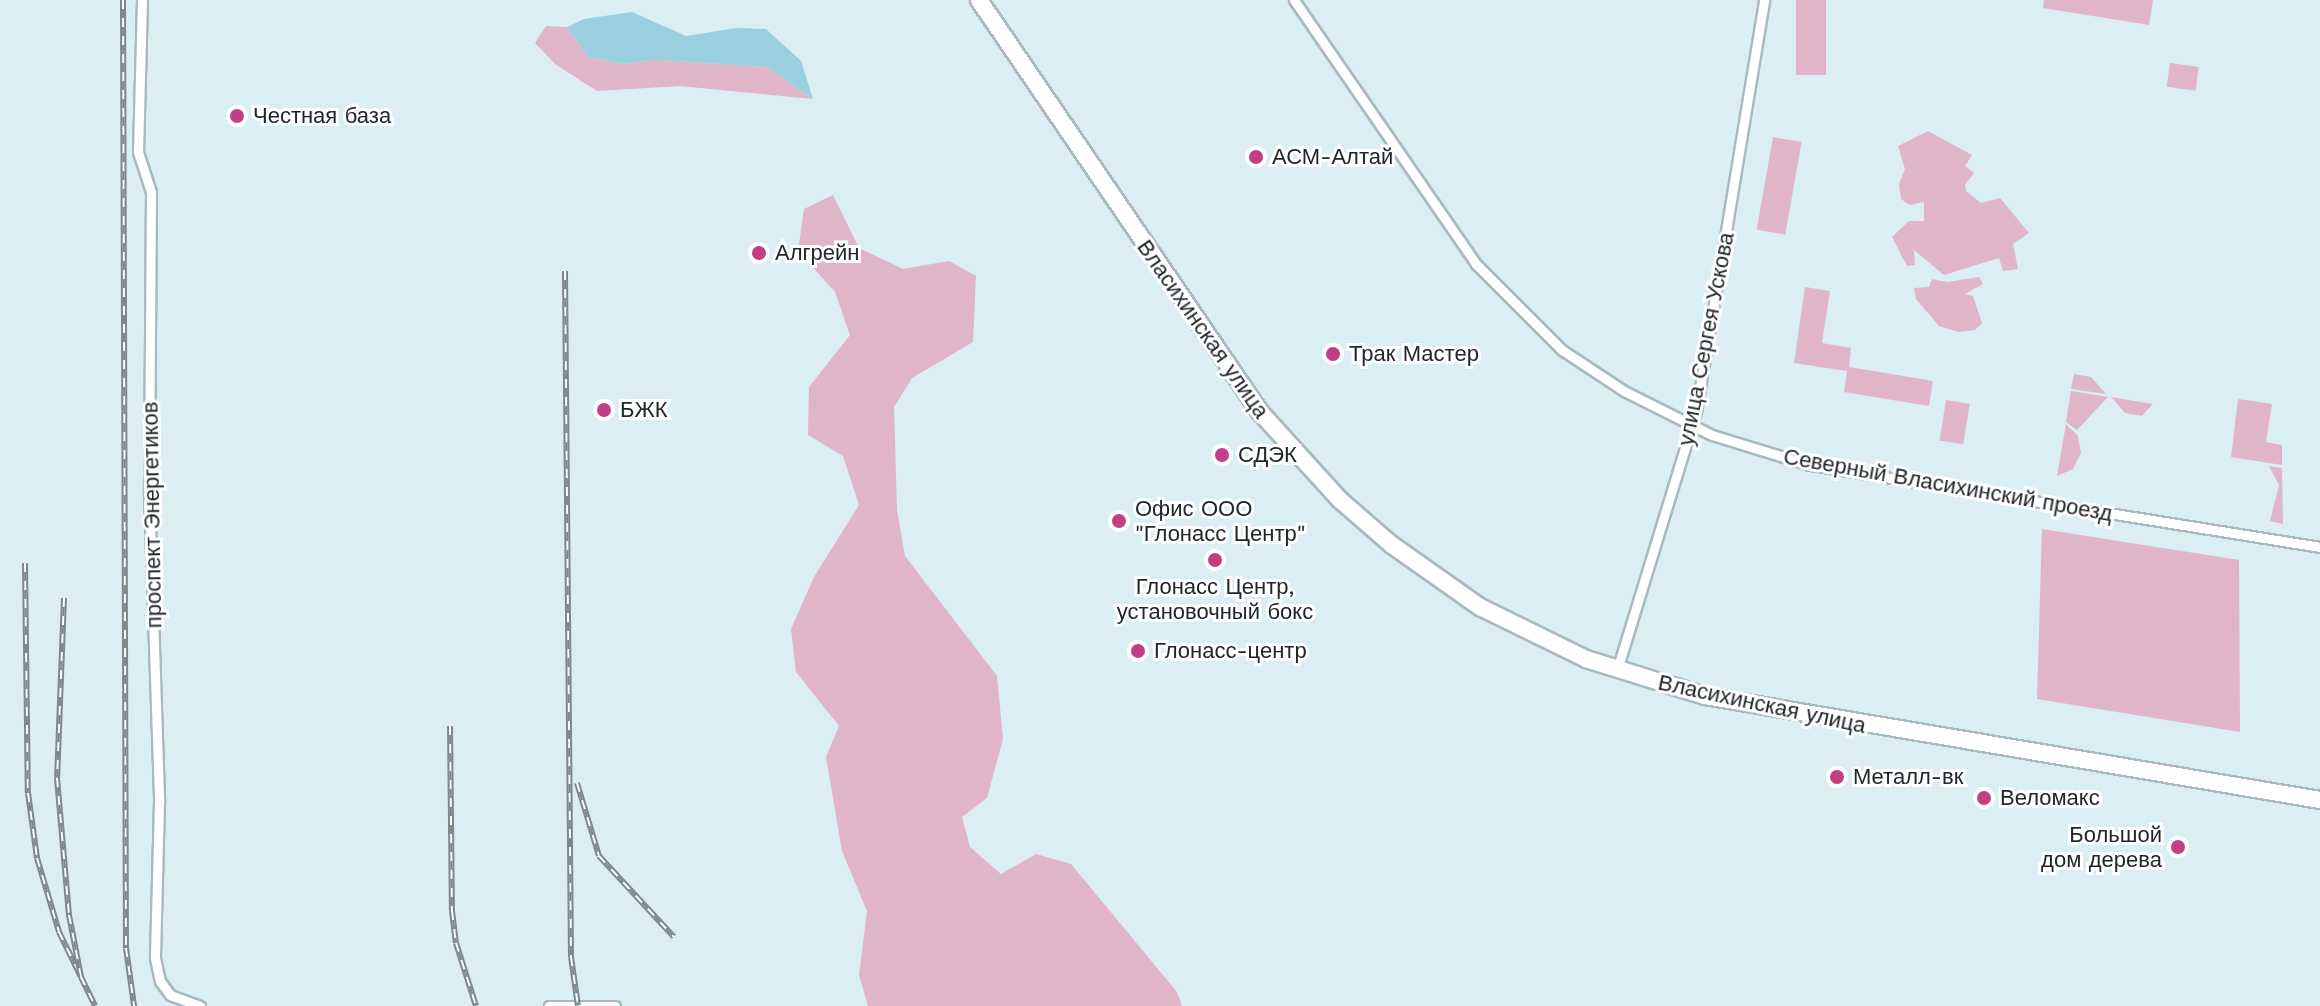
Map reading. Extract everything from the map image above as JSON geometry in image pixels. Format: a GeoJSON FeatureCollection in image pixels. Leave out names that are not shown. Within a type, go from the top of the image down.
{"type":"FeatureCollection","features":[{"type":"Feature","properties":{"kind":"highway","name":"Власихинская улица"},"geometry":{"type":"LineString","coordinates":[[979,0],[1222,359],[1303,462],[1382,536],[1439,580],[1550,643],[1617,670],[1772,710],[2320,800]]}},
{"type":"Feature","properties":{"kind":"street","name":"проспект Энергетиков"},"geometry":{"type":"LineString","coordinates":[[142,0],[138,152],[151,192],[149,495],[159,803],[155,958],[160,981],[170,995],[200,1006]]}},
{"type":"Feature","properties":{"kind":"street","name":"Северный Власихинский проезд"},"geometry":{"type":"LineString","coordinates":[[1294,0],[1454,235],[1495,285],[1575,360],[1692,425],[1810,465],[2320,547]]}},
{"type":"Feature","properties":{"kind":"street","name":"улица Сергея Ускова"},"geometry":{"type":"LineString","coordinates":[[1617,670],[1692,425],[1764,0]]}},
{"type":"Feature","properties":{"kind":"street"},"geometry":{"type":"LineString","coordinates":[[549,1006],[615,1006]]}},
{"type":"Feature","properties":{"kind":"shaded area"},"geometry":{"type":"Polygon","coordinates":[[[1796,0],[1826,0],[1826,75],[1796,75],[1796,0]]]}},
{"type":"Feature","properties":{"kind":"shaded area"},"geometry":{"type":"Polygon","coordinates":[[[2044,0],[2153,0],[2149,25],[2043,8],[2044,0]]]}},
{"type":"Feature","properties":{"kind":"shaded area"},"geometry":{"type":"Polygon","coordinates":[[[546,26],[567,27],[588,57],[623,64],[658,60],[767,67],[813,99],[680,86],[597,91],[555,64],[535,43],[546,26]]]}},
{"type":"Feature","properties":{"kind":"shaded area"},"geometry":{"type":"Polygon","coordinates":[[[2170,63],[2199,67],[2195,91],[2167,87],[2170,63]]]}},
{"type":"Feature","properties":{"kind":"shaded area"},"geometry":{"type":"Polygon","coordinates":[[[1928,131],[1972,155],[1965,166],[1974,173],[1965,185],[1966,191],[1981,203],[2000,198],[2029,233],[2013,244],[2018,269],[2003,271],[1999,258],[1944,275],[1914,250],[1915,265],[1907,266],[1892,237],[1909,221],[1924,221],[1924,202],[1910,205],[1901,199],[1899,184],[1905,169],[1898,146],[1928,131]]]}},
{"type":"Feature","properties":{"kind":"shaded area"},"geometry":{"type":"Polygon","coordinates":[[[1773,137],[1802,142],[1785,235],[1757,230],[1773,137]]]}},
{"type":"Feature","properties":{"kind":"shaded area"},"geometry":{"type":"Polygon","coordinates":[[[833,195],[859,248],[903,269],[949,261],[976,276],[973,342],[912,378],[894,407],[897,510],[905,556],[997,676],[1003,739],[987,798],[962,817],[970,847],[1001,874],[1036,854],[1071,864],[1177,992],[1182,1006],[868,1006],[859,975],[867,911],[842,851],[826,757],[839,726],[796,672],[791,629],[814,577],[859,505],[843,456],[808,435],[809,387],[850,335],[835,292],[798,251],[804,209],[833,195]]]}},
{"type":"Feature","properties":{"kind":"shaded area"},"geometry":{"type":"Polygon","coordinates":[[[1979,277],[1983,284],[1965,294],[1973,296],[1982,323],[1975,330],[1959,332],[1939,326],[1916,299],[1914,288],[1929,287],[1932,279],[1947,282],[1979,277]]]}},
{"type":"Feature","properties":{"kind":"shaded area"},"geometry":{"type":"Polygon","coordinates":[[[1805,287],[1830,291],[1822,343],[1851,348],[1849,367],[1933,381],[1929,406],[1844,392],[1847,371],[1794,363],[1805,287]]]}},
{"type":"Feature","properties":{"kind":"shaded area"},"geometry":{"type":"Polygon","coordinates":[[[2074,374],[2091,377],[2106,394],[2071,389],[2074,374]]]}},
{"type":"Feature","properties":{"kind":"shaded area"},"geometry":{"type":"Polygon","coordinates":[[[2071,391],[2108,397],[2077,430],[2066,422],[2071,391]]]}},
{"type":"Feature","properties":{"kind":"shaded area"},"geometry":{"type":"Polygon","coordinates":[[[2111,397],[2153,404],[2142,416],[2125,413],[2111,397]]]}},
{"type":"Feature","properties":{"kind":"shaded area"},"geometry":{"type":"Polygon","coordinates":[[[2238,399],[2272,404],[2266,442],[2282,445],[2282,465],[2231,457],[2238,399]]]}},
{"type":"Feature","properties":{"kind":"shaded area"},"geometry":{"type":"Polygon","coordinates":[[[1946,400],[1970,404],[1963,444],[1940,440],[1946,400]]]}},
{"type":"Feature","properties":{"kind":"shaded area"},"geometry":{"type":"Polygon","coordinates":[[[2066,424],[2078,436],[2081,453],[2073,469],[2057,476],[2066,424]]]}},
{"type":"Feature","properties":{"kind":"shaded area"},"geometry":{"type":"Polygon","coordinates":[[[2269,466],[2282,468],[2283,524],[2270,521],[2279,485],[2269,466]]]}},
{"type":"Feature","properties":{"kind":"shaded area"},"geometry":{"type":"Polygon","coordinates":[[[2042,529],[2239,560],[2240,732],[2037,699],[2042,529]]]}},
{"type":"Feature","properties":{"kind":"water"},"geometry":{"type":"Polygon","coordinates":[[[632,12],[686,36],[737,28],[766,29],[801,61],[813,99],[767,67],[658,60],[623,64],[588,57],[567,27],[584,19],[632,12]]]}},
{"type":"Feature","properties":{"kind":"railway"},"geometry":{"type":"LineString","coordinates":[[123,0],[126,948],[134,1006]]}},
{"type":"Feature","properties":{"kind":"railway"},"geometry":{"type":"LineString","coordinates":[[565,271],[571,957],[578,1006]]}},
{"type":"Feature","properties":{"kind":"railway"},"geometry":{"type":"LineString","coordinates":[[25,563],[28,793],[37,858],[59,932],[81,977]]}},
{"type":"Feature","properties":{"kind":"railway"},"geometry":{"type":"LineString","coordinates":[[64,598],[57,778],[69,915],[81,977],[95,1006]]}},
{"type":"Feature","properties":{"kind":"railway"},"geometry":{"type":"LineString","coordinates":[[450,726],[452,911],[456,943],[476,1006]]}},
{"type":"Feature","properties":{"kind":"railway"},"geometry":{"type":"LineString","coordinates":[[577,783],[599,856],[674,937]]}},
{"type":"Feature","properties":{"kind":"place","name":"Честная база"},"geometry":{"type":"Point","coordinates":[237,116]}},
{"type":"Feature","properties":{"kind":"place","name":"АСМ-Алтай"},"geometry":{"type":"Point","coordinates":[1256,157]}},
{"type":"Feature","properties":{"kind":"place","name":"Алгрейн"},"geometry":{"type":"Point","coordinates":[759,253]}},
{"type":"Feature","properties":{"kind":"place","name":"Трак Мастер"},"geometry":{"type":"Point","coordinates":[1333,354]}},
{"type":"Feature","properties":{"kind":"place","name":"БЖК"},"geometry":{"type":"Point","coordinates":[604,410]}},
{"type":"Feature","properties":{"kind":"place","name":"СДЭК"},"geometry":{"type":"Point","coordinates":[1222,455]}},
{"type":"Feature","properties":{"kind":"place","name":"Офис ООО \"Глонасс Центр\""},"geometry":{"type":"Point","coordinates":[1119,521]}},
{"type":"Feature","properties":{"kind":"place","name":"Глонасс Центр, установочный бокс"},"geometry":{"type":"Point","coordinates":[1215,560]}},
{"type":"Feature","properties":{"kind":"place","name":"Глонасс-центр"},"geometry":{"type":"Point","coordinates":[1138,651]}},
{"type":"Feature","properties":{"kind":"place","name":"Металл-вк"},"geometry":{"type":"Point","coordinates":[1837,777]}},
{"type":"Feature","properties":{"kind":"place","name":"Веломакс"},"geometry":{"type":"Point","coordinates":[1984,798]}},
{"type":"Feature","properties":{"kind":"place","name":"Большой дом дерева"},"geometry":{"type":"Point","coordinates":[2178,847]}}]}
